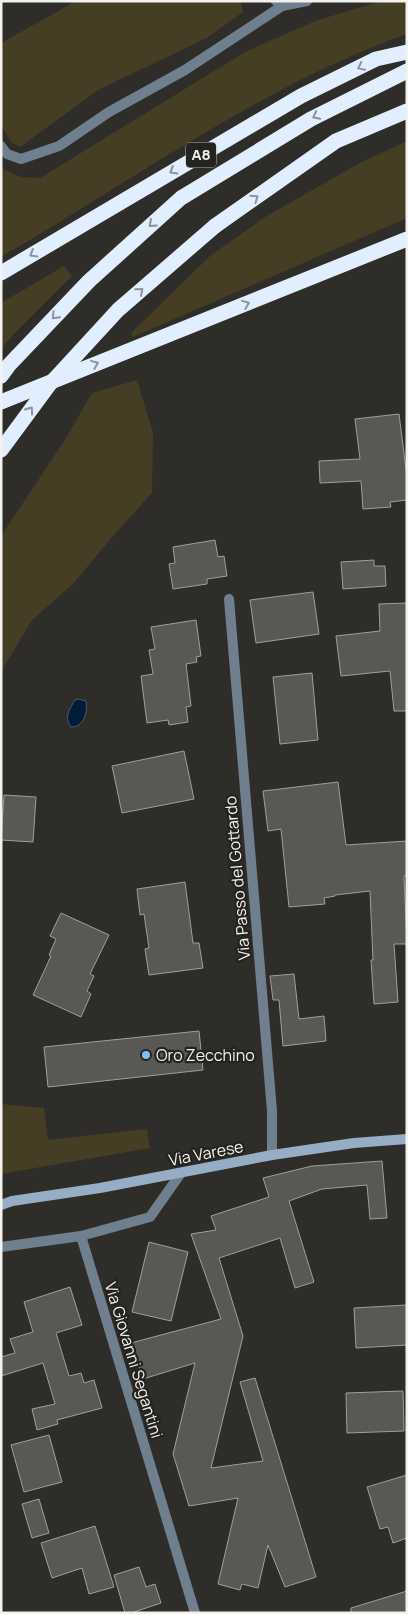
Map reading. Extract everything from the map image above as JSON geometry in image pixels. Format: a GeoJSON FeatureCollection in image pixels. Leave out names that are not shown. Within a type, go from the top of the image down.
{"type":"FeatureCollection","features":[{"type":"Feature","properties":{"kind":"highway","name":"A8"},"geometry":{"type":"LineString","coordinates":[[1,273],[301,96],[376,59],[407,52]]}},
{"type":"Feature","properties":{"kind":"highway"},"geometry":{"type":"LineString","coordinates":[[1,376],[8,365],[88,281],[181,198],[311,119],[407,71]]}},
{"type":"Feature","properties":{"kind":"highway"},"geometry":{"type":"LineString","coordinates":[[1,450],[48,385],[118,310],[215,226],[336,141],[407,111]]}},
{"type":"Feature","properties":{"kind":"highway"},"geometry":{"type":"LineString","coordinates":[[1,402],[407,240]]}},
{"type":"Feature","properties":{"kind":"main road","name":"Via Varese"},"geometry":{"type":"LineString","coordinates":[[1,1205],[12,1201],[100,1188],[272,1155],[354,1143],[407,1139]]}},
{"type":"Feature","properties":{"kind":"main road","name":"Via Varese"},"geometry":{"type":"LineString","coordinates":[[1,1200],[12,1201]]}},
{"type":"Feature","properties":{"kind":"street"},"geometry":{"type":"LineString","coordinates":[[1,146],[7,154],[21,159],[59,146],[109,112],[185,70],[279,4],[307,1]]}},
{"type":"Feature","properties":{"kind":"street","name":"Via Passo del Gottardo"},"geometry":{"type":"LineString","coordinates":[[229,599],[272,1111],[272,1155]]}},
{"type":"Feature","properties":{"kind":"street"},"geometry":{"type":"LineString","coordinates":[[1,1247],[81,1236],[150,1217],[182,1173]]}},
{"type":"Feature","properties":{"kind":"street","name":"Via Giovanni Segantini"},"geometry":{"type":"LineString","coordinates":[[81,1236],[195,1613]]}},
{"type":"Feature","properties":{"kind":"shaded area"},"geometry":{"type":"Polygon","coordinates":[[[76,1],[241,1],[243,12],[207,38],[98,90],[20,147],[11,142],[1,125],[1,43],[76,1]]]}},
{"type":"Feature","properties":{"kind":"shaded area"},"geometry":{"type":"Polygon","coordinates":[[[381,1],[407,1],[407,34],[353,55],[250,107],[1,257],[1,168],[21,177],[40,178],[245,52],[315,21],[381,1]]]}},
{"type":"Feature","properties":{"kind":"shaded area"},"geometry":{"type":"Polygon","coordinates":[[[407,141],[407,218],[133,337],[131,333],[210,256],[265,217],[358,164],[407,141]]]}},
{"type":"Feature","properties":{"kind":"shaded area"},"geometry":{"type":"Polygon","coordinates":[[[64,266],[72,276],[1,349],[1,303],[64,266]]]}},
{"type":"Feature","properties":{"kind":"shaded area"},"geometry":{"type":"Polygon","coordinates":[[[137,380],[153,433],[152,493],[73,584],[32,620],[1,672],[1,536],[66,438],[92,393],[137,380]]]}},
{"type":"Feature","properties":{"kind":"shaded area"},"geometry":{"type":"Polygon","coordinates":[[[1,1104],[44,1108],[48,1140],[147,1129],[150,1148],[1,1174],[1,1104]]]}},
{"type":"Feature","properties":{"kind":"water"},"geometry":{"type":"Polygon","coordinates":[[[75,700],[86,701],[86,714],[82,722],[71,727],[68,714],[75,700]]]}},
{"type":"Feature","properties":{"kind":"building"},"geometry":{"type":"Polygon","coordinates":[[[399,414],[407,477],[407,500],[390,502],[391,507],[363,509],[361,481],[320,483],[319,461],[360,459],[355,419],[399,414]]]}},
{"type":"Feature","properties":{"kind":"building"},"geometry":{"type":"Polygon","coordinates":[[[215,540],[218,557],[224,556],[227,576],[207,579],[207,584],[173,589],[169,564],[175,563],[173,547],[215,540]]]}},
{"type":"Feature","properties":{"kind":"building"},"geometry":{"type":"Polygon","coordinates":[[[374,560],[374,566],[385,566],[386,586],[343,589],[341,562],[374,560]]]}},
{"type":"Feature","properties":{"kind":"building"},"geometry":{"type":"Polygon","coordinates":[[[313,592],[319,634],[256,643],[250,600],[313,592]]]}},
{"type":"Feature","properties":{"kind":"building"},"geometry":{"type":"Polygon","coordinates":[[[407,603],[407,711],[394,711],[390,671],[341,676],[336,636],[380,631],[379,604],[407,603]]]}},
{"type":"Feature","properties":{"kind":"building"},"geometry":{"type":"Polygon","coordinates":[[[196,620],[201,656],[196,657],[197,662],[186,664],[191,706],[186,707],[188,722],[169,725],[168,720],[147,723],[141,676],[153,674],[149,650],[155,649],[151,627],[196,620]]]}},
{"type":"Feature","properties":{"kind":"building"},"geometry":{"type":"Polygon","coordinates":[[[312,673],[318,740],[280,744],[273,677],[312,673]]]}},
{"type":"Feature","properties":{"kind":"building"},"geometry":{"type":"Polygon","coordinates":[[[184,751],[194,799],[122,813],[112,766],[184,751]]]}},
{"type":"Feature","properties":{"kind":"building"},"geometry":{"type":"Polygon","coordinates":[[[338,782],[346,845],[407,841],[407,876],[404,876],[407,944],[394,944],[398,1002],[374,1004],[370,891],[324,898],[325,904],[289,907],[281,829],[268,831],[263,791],[338,782]]]}},
{"type":"Feature","properties":{"kind":"building"},"geometry":{"type":"Polygon","coordinates":[[[4,795],[36,797],[33,842],[1,840],[4,795]]]}},
{"type":"Feature","properties":{"kind":"building"},"geometry":{"type":"Polygon","coordinates":[[[185,882],[193,943],[199,943],[203,968],[149,975],[145,949],[149,948],[144,914],[140,915],[137,889],[185,882]]]}},
{"type":"Feature","properties":{"kind":"building"},"geometry":{"type":"Polygon","coordinates":[[[61,913],[109,935],[90,974],[94,976],[87,991],[91,994],[81,1017],[33,995],[51,956],[49,955],[56,939],[50,936],[61,913]]]}},
{"type":"Feature","properties":{"kind":"building"},"geometry":{"type":"Polygon","coordinates":[[[294,974],[299,1019],[324,1016],[326,1041],[283,1046],[279,1000],[273,1000],[270,976],[294,974]]]}},
{"type":"Feature","properties":{"kind":"building"},"geometry":{"type":"Polygon","coordinates":[[[199,1031],[203,1070],[48,1087],[44,1047],[199,1031]]]}},
{"type":"Feature","properties":{"kind":"building"},"geometry":{"type":"Polygon","coordinates":[[[382,1161],[387,1218],[370,1219],[367,1185],[322,1189],[289,1201],[314,1282],[295,1288],[280,1238],[219,1258],[243,1336],[211,1468],[263,1461],[240,1382],[255,1378],[316,1577],[285,1587],[268,1545],[258,1588],[242,1584],[240,1590],[218,1584],[238,1498],[189,1506],[173,1454],[195,1363],[143,1379],[131,1343],[221,1319],[191,1234],[216,1230],[211,1216],[269,1197],[263,1178],[312,1166],[382,1161]]]}},
{"type":"Feature","properties":{"kind":"building"},"geometry":{"type":"Polygon","coordinates":[[[149,1242],[188,1252],[171,1321],[132,1312],[149,1242]]]}},
{"type":"Feature","properties":{"kind":"building"},"geometry":{"type":"Polygon","coordinates":[[[70,1287],[82,1325],[56,1333],[69,1376],[81,1373],[84,1383],[94,1380],[102,1408],[57,1420],[58,1424],[37,1430],[32,1409],[55,1404],[43,1363],[1,1376],[1,1357],[15,1353],[10,1339],[33,1332],[24,1302],[70,1287]]]}},
{"type":"Feature","properties":{"kind":"building"},"geometry":{"type":"Polygon","coordinates":[[[407,1305],[407,1345],[356,1348],[354,1308],[407,1305]]]}},
{"type":"Feature","properties":{"kind":"building"},"geometry":{"type":"Polygon","coordinates":[[[403,1391],[404,1431],[347,1433],[346,1393],[403,1391]]]}},
{"type":"Feature","properties":{"kind":"building"},"geometry":{"type":"Polygon","coordinates":[[[49,1435],[62,1482],[24,1492],[11,1445],[49,1435]]]}},
{"type":"Feature","properties":{"kind":"building"},"geometry":{"type":"Polygon","coordinates":[[[407,1475],[407,1538],[393,1543],[388,1527],[380,1529],[367,1487],[407,1475]]]}},
{"type":"Feature","properties":{"kind":"building"},"geometry":{"type":"Polygon","coordinates":[[[39,1499],[49,1533],[32,1538],[22,1504],[39,1499]]]}},
{"type":"Feature","properties":{"kind":"building"},"geometry":{"type":"Polygon","coordinates":[[[95,1526],[114,1587],[89,1594],[82,1568],[52,1578],[41,1543],[95,1526]]]}},
{"type":"Feature","properties":{"kind":"building"},"geometry":{"type":"Polygon","coordinates":[[[139,1567],[146,1587],[155,1584],[161,1603],[131,1613],[125,1613],[114,1575],[139,1567]]]}},
{"type":"Feature","properties":{"kind":"building"},"geometry":{"type":"Polygon","coordinates":[[[407,1591],[407,1613],[351,1613],[351,1608],[407,1591]]]}},
{"type":"Feature","properties":{"kind":"place","name":"Oro Zecchino"},"geometry":{"type":"Point","coordinates":[146,1055]}}]}
